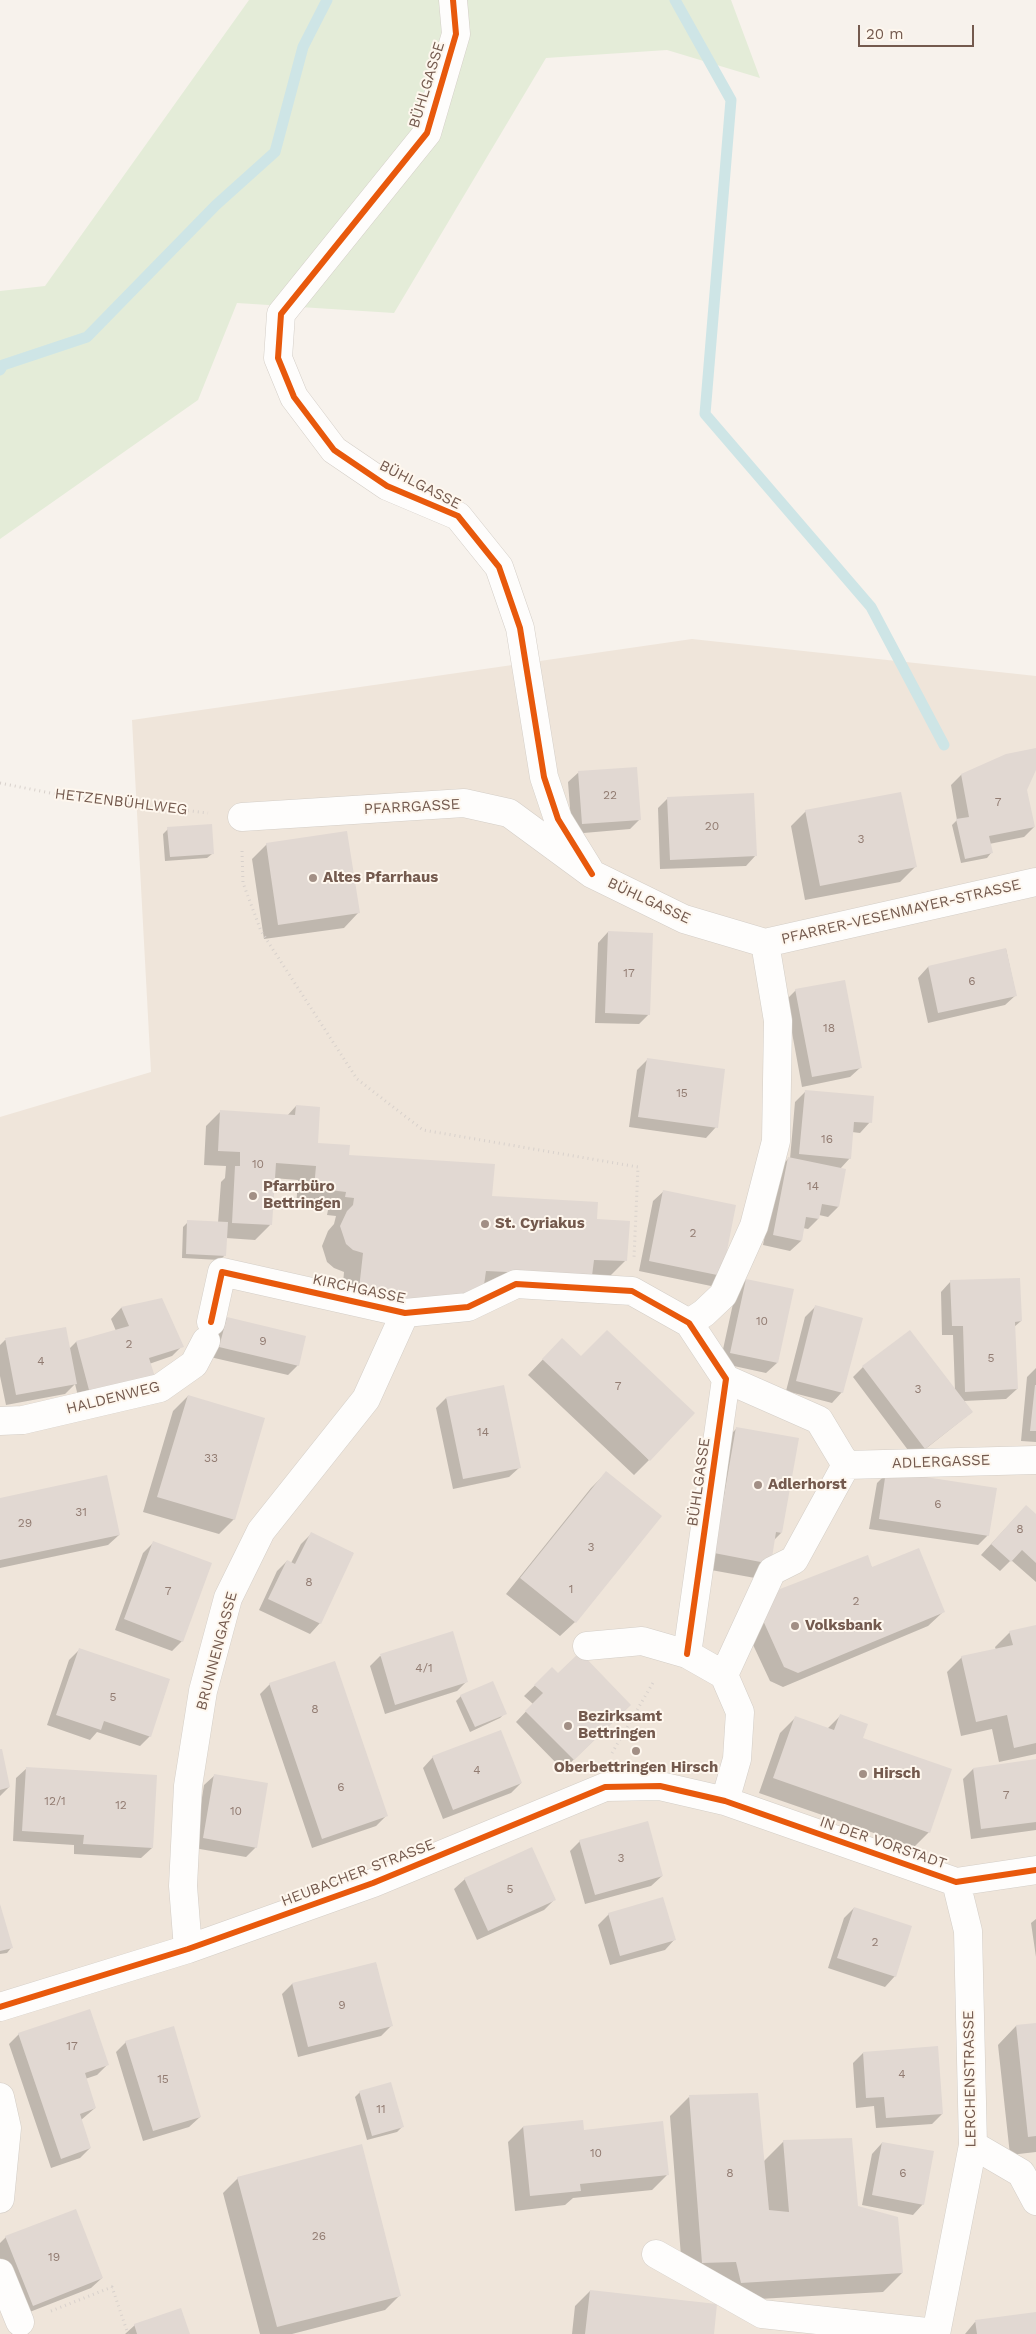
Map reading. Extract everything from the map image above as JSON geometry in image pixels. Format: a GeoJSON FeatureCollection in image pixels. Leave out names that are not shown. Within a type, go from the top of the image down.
{"type":"FeatureCollection","features":[{"type":"Feature","properties":{"kind":"street","name":"BÜHLGASSE"},"geometry":{"type":"LineString","coordinates":[[453,0],[456,34],[427,133],[281,314],[278,358],[294,397],[334,450],[387,486],[458,516],[499,567],[520,628],[544,778],[558,819],[592,874],[684,919],[765,943]]}},
{"type":"Feature","properties":{"kind":"street","name":"PFARRGASSE"},"geometry":{"type":"LineString","coordinates":[[242,817],[464,803],[509,813],[592,874]]}},
{"type":"Feature","properties":{"kind":"street","name":"PFARRER-VESENMAYER-STRASSE"},"geometry":{"type":"LineString","coordinates":[[765,943],[1036,882]]}},
{"type":"Feature","properties":{"kind":"street"},"geometry":{"type":"LineString","coordinates":[[724,1675],[772,1571],[794,1560],[846,1465],[819,1420],[726,1379],[689,1323],[704,1313],[723,1295],[754,1226],[776,1141],[778,1021],[765,943]]}},
{"type":"Feature","properties":{"kind":"street","name":"KIRCHGASSE"},"geometry":{"type":"LineString","coordinates":[[222,1272],[405,1313],[468,1307],[516,1284],[632,1291],[689,1323]]}},
{"type":"Feature","properties":{"kind":"street","name":"HALDENWEG"},"geometry":{"type":"LineString","coordinates":[[0,1421],[23,1420],[160,1388],[194,1364],[209,1331],[222,1272]]}},
{"type":"Feature","properties":{"kind":"street","name":"BRUNNENGASSE"},"geometry":{"type":"LineString","coordinates":[[188,1949],[183,1886],[188,1786],[203,1691],[228,1598],[261,1531],[366,1399],[405,1313]]}},
{"type":"Feature","properties":{"kind":"street","name":"BÜHLGASSE"},"geometry":{"type":"LineString","coordinates":[[679,1652],[726,1379]]}},
{"type":"Feature","properties":{"kind":"street","name":"ADLERGASSE"},"geometry":{"type":"LineString","coordinates":[[846,1465],[1036,1460]]}},
{"type":"Feature","properties":{"kind":"street"},"geometry":{"type":"LineString","coordinates":[[587,1646],[642,1641],[679,1652],[724,1675],[740,1712],[738,1759],[725,1801]]}},
{"type":"Feature","properties":{"kind":"street","name":"HEUBACHER STRASSE"},"geometry":{"type":"LineString","coordinates":[[0,2007],[188,1949],[373,1883],[605,1787],[660,1786],[725,1801]]}},
{"type":"Feature","properties":{"kind":"street","name":"IN DER VORSTADT"},"geometry":{"type":"LineString","coordinates":[[725,1801],[956,1882],[1036,1870]]}},
{"type":"Feature","properties":{"kind":"street","name":"LERCHENSTRASSE"},"geometry":{"type":"LineString","coordinates":[[936,2333],[973,2144],[968,1931],[956,1882]]}},
{"type":"Feature","properties":{"kind":"street"},"geometry":{"type":"LineString","coordinates":[[0,2096],[7,2128],[0,2199]]}},
{"type":"Feature","properties":{"kind":"street"},"geometry":{"type":"LineString","coordinates":[[973,2144],[1021,2174],[1036,2201]]}},
{"type":"Feature","properties":{"kind":"street"},"geometry":{"type":"LineString","coordinates":[[656,2254],[762,2314],[936,2333]]}},
{"type":"Feature","properties":{"kind":"street"},"geometry":{"type":"LineString","coordinates":[[0,2273],[20,2322]]}},
{"type":"Feature","properties":{"kind":"path"},"geometry":{"type":"LineString","coordinates":[[242,817],[243,883],[261,932],[357,1079],[423,1130],[638,1167],[632,1291]]}},
{"type":"Feature","properties":{"kind":"path"},"geometry":{"type":"LineString","coordinates":[[589,1794],[679,1652]]}},
{"type":"Feature","properties":{"kind":"path"},"geometry":{"type":"LineString","coordinates":[[20,2322],[112,2287],[128,2334]]}},
{"type":"Feature","properties":{"kind":"shaded area"},"geometry":{"type":"Polygon","coordinates":[[[692,639],[1036,676],[1036,2334],[0,2334],[0,1117],[151,1072],[132,720],[692,639]]]}},
{"type":"Feature","properties":{"kind":"green space"},"geometry":{"type":"Polygon","coordinates":[[[249,0],[731,0],[760,78],[667,50],[546,58],[394,313],[237,303],[198,400],[0,539],[0,291],[45,286],[249,0]]]}},
{"type":"Feature","properties":{"kind":"building"},"geometry":{"type":"Polygon","coordinates":[[[1036,748],[1036,770],[1027,790],[1035,827],[989,836],[993,853],[965,859],[956,819],[969,817],[961,774],[1006,754],[1036,748]]]}},
{"type":"Feature","properties":{"kind":"building"},"geometry":{"type":"Polygon","coordinates":[[[637,767],[641,820],[582,824],[578,771],[637,767]]]}},
{"type":"Feature","properties":{"kind":"building"},"geometry":{"type":"Polygon","coordinates":[[[901,792],[917,867],[820,886],[805,810],[901,792]]]}},
{"type":"Feature","properties":{"kind":"building"},"geometry":{"type":"Polygon","coordinates":[[[754,793],[757,856],[670,860],[667,797],[754,793]]]}},
{"type":"Feature","properties":{"kind":"building"},"geometry":{"type":"Polygon","coordinates":[[[212,824],[214,854],[170,857],[167,827],[212,824]]]}},
{"type":"Feature","properties":{"kind":"building","name":"Altes Pfarrhaus"},"geometry":{"type":"Polygon","coordinates":[[[347,831],[360,913],[278,925],[266,843],[347,831]]]}},
{"type":"Feature","properties":{"kind":"building"},"geometry":{"type":"Polygon","coordinates":[[[608,931],[653,933],[650,1015],[605,1013],[608,931]]]}},
{"type":"Feature","properties":{"kind":"building"},"geometry":{"type":"Polygon","coordinates":[[[1006,948],[1017,996],[938,1013],[928,966],[1006,948]]]}},
{"type":"Feature","properties":{"kind":"building"},"geometry":{"type":"Polygon","coordinates":[[[845,980],[862,1068],[812,1077],[795,989],[845,980]]]}},
{"type":"Feature","properties":{"kind":"building"},"geometry":{"type":"Polygon","coordinates":[[[647,1058],[725,1069],[718,1128],[638,1117],[647,1058]]]}},
{"type":"Feature","properties":{"kind":"building"},"geometry":{"type":"Polygon","coordinates":[[[805,1090],[874,1096],[872,1123],[854,1122],[851,1159],[799,1154],[805,1090]]]}},
{"type":"Feature","properties":{"kind":"building","name":"St. Cyriakus"},"geometry":{"type":"Polygon","coordinates":[[[296,1105],[320,1107],[318,1143],[350,1145],[349,1155],[495,1164],[492,1196],[598,1202],[597,1219],[630,1221],[627,1261],[594,1260],[592,1276],[486,1271],[483,1292],[406,1299],[359,1289],[363,1253],[353,1250],[346,1244],[340,1226],[347,1211],[353,1205],[354,1198],[345,1197],[346,1192],[314,1188],[316,1166],[276,1163],[272,1225],[232,1223],[235,1166],[240,1166],[240,1152],[218,1151],[220,1110],[295,1115],[296,1105]]]}},
{"type":"Feature","properties":{"kind":"building"},"geometry":{"type":"Polygon","coordinates":[[[788,1157],[846,1169],[839,1207],[822,1204],[819,1219],[806,1217],[802,1241],[773,1235],[788,1157]]]}},
{"type":"Feature","properties":{"kind":"building"},"geometry":{"type":"Polygon","coordinates":[[[663,1190],[736,1205],[722,1276],[649,1261],[663,1190]]]}},
{"type":"Feature","properties":{"kind":"building"},"geometry":{"type":"Polygon","coordinates":[[[187,1220],[228,1222],[226,1256],[186,1254],[187,1220]]]}},
{"type":"Feature","properties":{"kind":"building"},"geometry":{"type":"Polygon","coordinates":[[[1020,1278],[1022,1321],[1015,1322],[1018,1389],[965,1392],[963,1326],[952,1326],[950,1280],[1020,1278]]]}},
{"type":"Feature","properties":{"kind":"building"},"geometry":{"type":"Polygon","coordinates":[[[746,1279],[794,1289],[778,1363],[730,1353],[746,1279]]]}},
{"type":"Feature","properties":{"kind":"building"},"geometry":{"type":"Polygon","coordinates":[[[162,1298],[184,1347],[149,1358],[155,1377],[89,1390],[76,1341],[129,1326],[121,1307],[162,1298]]]}},
{"type":"Feature","properties":{"kind":"building"},"geometry":{"type":"Polygon","coordinates":[[[815,1305],[863,1318],[843,1393],[796,1381],[815,1305]]]}},
{"type":"Feature","properties":{"kind":"building"},"geometry":{"type":"Polygon","coordinates":[[[227,1317],[306,1336],[299,1366],[219,1347],[227,1317]]]}},
{"type":"Feature","properties":{"kind":"building"},"geometry":{"type":"Polygon","coordinates":[[[66,1327],[77,1384],[16,1395],[5,1338],[66,1327]]]}},
{"type":"Feature","properties":{"kind":"building"},"geometry":{"type":"Polygon","coordinates":[[[607,1330],[695,1413],[650,1461],[542,1359],[562,1338],[581,1356],[607,1330]]]}},
{"type":"Feature","properties":{"kind":"building"},"geometry":{"type":"Polygon","coordinates":[[[910,1330],[973,1412],[925,1449],[862,1366],[910,1330]]]}},
{"type":"Feature","properties":{"kind":"building"},"geometry":{"type":"Polygon","coordinates":[[[504,1385],[521,1468],[463,1479],[446,1397],[504,1385]]]}},
{"type":"Feature","properties":{"kind":"building"},"geometry":{"type":"Polygon","coordinates":[[[1035,1385],[1036,1431],[1030,1431],[1035,1385]]]}},
{"type":"Feature","properties":{"kind":"building"},"geometry":{"type":"Polygon","coordinates":[[[188,1395],[265,1418],[235,1520],[157,1497],[188,1395]]]}},
{"type":"Feature","properties":{"kind":"building","name":"Adlerhorst"},"geometry":{"type":"Polygon","coordinates":[[[736,1427],[799,1438],[782,1533],[776,1532],[771,1564],[714,1553],[736,1427]]]}},
{"type":"Feature","properties":{"kind":"building"},"geometry":{"type":"Polygon","coordinates":[[[606,1471],[662,1516],[576,1623],[520,1578],[606,1471]]]}},
{"type":"Feature","properties":{"kind":"building"},"geometry":{"type":"Polygon","coordinates":[[[886,1471],[997,1488],[989,1536],[879,1519],[886,1471]]]}},
{"type":"Feature","properties":{"kind":"building"},"geometry":{"type":"Polygon","coordinates":[[[107,1475],[120,1535],[0,1560],[0,1498],[107,1475]]]}},
{"type":"Feature","properties":{"kind":"building"},"geometry":{"type":"Polygon","coordinates":[[[1026,1505],[1036,1514],[1036,1563],[1022,1550],[1011,1562],[991,1544],[1026,1505]]]}},
{"type":"Feature","properties":{"kind":"building"},"geometry":{"type":"Polygon","coordinates":[[[311,1532],[354,1553],[321,1624],[268,1599],[287,1560],[295,1564],[311,1532]]]}},
{"type":"Feature","properties":{"kind":"building"},"geometry":{"type":"Polygon","coordinates":[[[153,1541],[212,1563],[183,1642],[124,1619],[153,1541]]]}},
{"type":"Feature","properties":{"kind":"building"},"geometry":{"type":"Polygon","coordinates":[[[919,1548],[945,1612],[798,1673],[784,1667],[761,1616],[780,1589],[868,1555],[872,1567],[919,1548]]]}},
{"type":"Feature","properties":{"kind":"building"},"geometry":{"type":"Polygon","coordinates":[[[1036,1625],[1036,1743],[1014,1748],[1007,1715],[976,1722],[961,1656],[1013,1645],[1009,1631],[1036,1625]]]}},
{"type":"Feature","properties":{"kind":"building"},"geometry":{"type":"Polygon","coordinates":[[[453,1631],[468,1682],[395,1705],[380,1654],[453,1631]]]}},
{"type":"Feature","properties":{"kind":"building"},"geometry":{"type":"Polygon","coordinates":[[[79,1648],[170,1679],[151,1737],[104,1721],[101,1730],[56,1715],[79,1648]]]}},
{"type":"Feature","properties":{"kind":"building"},"geometry":{"type":"Polygon","coordinates":[[[580,1652],[631,1705],[574,1760],[525,1711],[543,1693],[534,1685],[552,1667],[558,1673],[580,1652]]]}},
{"type":"Feature","properties":{"kind":"building"},"geometry":{"type":"Polygon","coordinates":[[[335,1661],[388,1816],[322,1839],[269,1683],[335,1661]]]}},
{"type":"Feature","properties":{"kind":"building"},"geometry":{"type":"Polygon","coordinates":[[[493,1681],[507,1714],[475,1727],[460,1695],[493,1681]]]}},
{"type":"Feature","properties":{"kind":"building","name":"Hirsch"},"geometry":{"type":"Polygon","coordinates":[[[840,1714],[868,1724],[863,1738],[952,1769],[930,1833],[773,1778],[795,1716],[834,1730],[840,1714]]]}},
{"type":"Feature","properties":{"kind":"building"},"geometry":{"type":"Polygon","coordinates":[[[501,1730],[522,1783],[453,1810],[432,1756],[501,1730]]]}},
{"type":"Feature","properties":{"kind":"building"},"geometry":{"type":"Polygon","coordinates":[[[0,1749],[2,1749],[10,1787],[0,1790],[0,1749]]]}},
{"type":"Feature","properties":{"kind":"building"},"geometry":{"type":"Polygon","coordinates":[[[1036,1759],[1036,1822],[981,1829],[973,1768],[1036,1759]]]}},
{"type":"Feature","properties":{"kind":"building"},"geometry":{"type":"Polygon","coordinates":[[[26,1767],[157,1775],[153,1848],[83,1844],[84,1835],[22,1831],[26,1767]]]}},
{"type":"Feature","properties":{"kind":"building"},"geometry":{"type":"Polygon","coordinates":[[[214,1774],[268,1783],[257,1848],[203,1838],[214,1774]]]}},
{"type":"Feature","properties":{"kind":"building"},"geometry":{"type":"Polygon","coordinates":[[[648,1821],[663,1876],[595,1895],[579,1840],[648,1821]]]}},
{"type":"Feature","properties":{"kind":"building"},"geometry":{"type":"Polygon","coordinates":[[[532,1847],[556,1900],[488,1931],[464,1878],[532,1847]]]}},
{"type":"Feature","properties":{"kind":"building"},"geometry":{"type":"Polygon","coordinates":[[[663,1897],[676,1940],[620,1956],[608,1913],[663,1897]]]}},
{"type":"Feature","properties":{"kind":"building"},"geometry":{"type":"Polygon","coordinates":[[[0,1904],[13,1948],[0,1951],[0,1904]]]}},
{"type":"Feature","properties":{"kind":"building"},"geometry":{"type":"Polygon","coordinates":[[[854,1907],[912,1926],[896,1977],[837,1958],[854,1907]]]}},
{"type":"Feature","properties":{"kind":"building"},"geometry":{"type":"Polygon","coordinates":[[[376,1962],[393,2026],[308,2047],[292,1983],[376,1962]]]}},
{"type":"Feature","properties":{"kind":"building"},"geometry":{"type":"Polygon","coordinates":[[[90,2009],[109,2065],[85,2073],[96,2108],[80,2114],[91,2148],[61,2159],[18,2033],[90,2009]]]}},
{"type":"Feature","properties":{"kind":"building"},"geometry":{"type":"Polygon","coordinates":[[[1036,2023],[1036,2136],[1028,2137],[1016,2025],[1036,2023]]]}},
{"type":"Feature","properties":{"kind":"building"},"geometry":{"type":"Polygon","coordinates":[[[174,2026],[201,2117],[153,2131],[125,2041],[174,2026]]]}},
{"type":"Feature","properties":{"kind":"building"},"geometry":{"type":"Polygon","coordinates":[[[938,2046],[943,2114],[886,2118],[884,2097],[866,2098],[863,2052],[938,2046]]]}},
{"type":"Feature","properties":{"kind":"building"},"geometry":{"type":"Polygon","coordinates":[[[391,2082],[404,2127],[372,2136],[359,2091],[391,2082]]]}},
{"type":"Feature","properties":{"kind":"building"},"geometry":{"type":"Polygon","coordinates":[[[758,2093],[769,2210],[789,2212],[783,2140],[852,2138],[858,2206],[898,2217],[903,2273],[741,2283],[736,2262],[702,2263],[689,2095],[758,2093]]]}},
{"type":"Feature","properties":{"kind":"building"},"geometry":{"type":"Polygon","coordinates":[[[583,2120],[584,2130],[663,2121],[669,2175],[580,2184],[581,2191],[530,2196],[523,2126],[583,2120]]]}},
{"type":"Feature","properties":{"kind":"building"},"geometry":{"type":"Polygon","coordinates":[[[882,2142],[934,2151],[924,2205],[872,2195],[882,2142]]]}},
{"type":"Feature","properties":{"kind":"building"},"geometry":{"type":"Polygon","coordinates":[[[362,2144],[401,2296],[277,2327],[237,2177],[362,2144]]]}},
{"type":"Feature","properties":{"kind":"building"},"geometry":{"type":"Polygon","coordinates":[[[76,2209],[103,2278],[33,2306],[5,2236],[76,2209]]]}},
{"type":"Feature","properties":{"kind":"building"},"geometry":{"type":"Polygon","coordinates":[[[590,2290],[717,2304],[714,2334],[585,2334],[590,2290]]]}},
{"type":"Feature","properties":{"kind":"building"},"geometry":{"type":"Polygon","coordinates":[[[181,2308],[190,2334],[137,2334],[134,2324],[181,2308]]]}},
{"type":"Feature","properties":{"kind":"building"},"geometry":{"type":"Polygon","coordinates":[[[1036,2312],[1036,2334],[977,2334],[975,2320],[1036,2312]]]}},
{"type":"Feature","properties":{"kind":"waterway"},"geometry":{"type":"LineString","coordinates":[[0,370],[3,365],[87,337],[216,205],[275,152],[303,47],[327,0]]}},
{"type":"Feature","properties":{"kind":"waterway"},"geometry":{"type":"LineString","coordinates":[[675,0],[731,100],[705,414],[871,607],[944,745]]}},
{"type":"Feature","properties":{"kind":"cycle path"},"geometry":{"type":"LineString","coordinates":[[453,0],[456,34],[427,133],[281,314],[278,358],[294,397],[334,450],[387,486],[458,516],[499,567],[520,628],[544,777],[558,819],[592,874]]}},
{"type":"Feature","properties":{"kind":"cycle path"},"geometry":{"type":"LineString","coordinates":[[211,1322],[222,1272],[405,1313],[468,1307],[516,1284],[632,1291],[689,1323],[726,1379],[687,1654]]}},
{"type":"Feature","properties":{"kind":"cycle path"},"geometry":{"type":"LineString","coordinates":[[0,2007],[188,1949],[373,1883],[605,1787],[660,1786],[725,1801],[956,1882],[1036,1870]]}},
{"type":"Feature","properties":{"kind":"place","name":"Altes Pfarrhaus"},"geometry":{"type":"Point","coordinates":[313,878]}},
{"type":"Feature","properties":{"kind":"place","name":"Pfarrbüro Bettringen"},"geometry":{"type":"Point","coordinates":[253,1196]}},
{"type":"Feature","properties":{"kind":"place","name":"St. Cyriakus"},"geometry":{"type":"Point","coordinates":[485,1224]}},
{"type":"Feature","properties":{"kind":"place","name":"Adlerhorst"},"geometry":{"type":"Point","coordinates":[758,1485]}},
{"type":"Feature","properties":{"kind":"place","name":"Volksbank"},"geometry":{"type":"Point","coordinates":[795,1626]}},
{"type":"Feature","properties":{"kind":"place","name":"Bezirksamt Bettringen"},"geometry":{"type":"Point","coordinates":[568,1726]}},
{"type":"Feature","properties":{"kind":"place","name":"Oberbettringen Hirsch"},"geometry":{"type":"Point","coordinates":[636,1751]}},
{"type":"Feature","properties":{"kind":"place","name":"Hirsch"},"geometry":{"type":"Point","coordinates":[863,1774]}}]}
